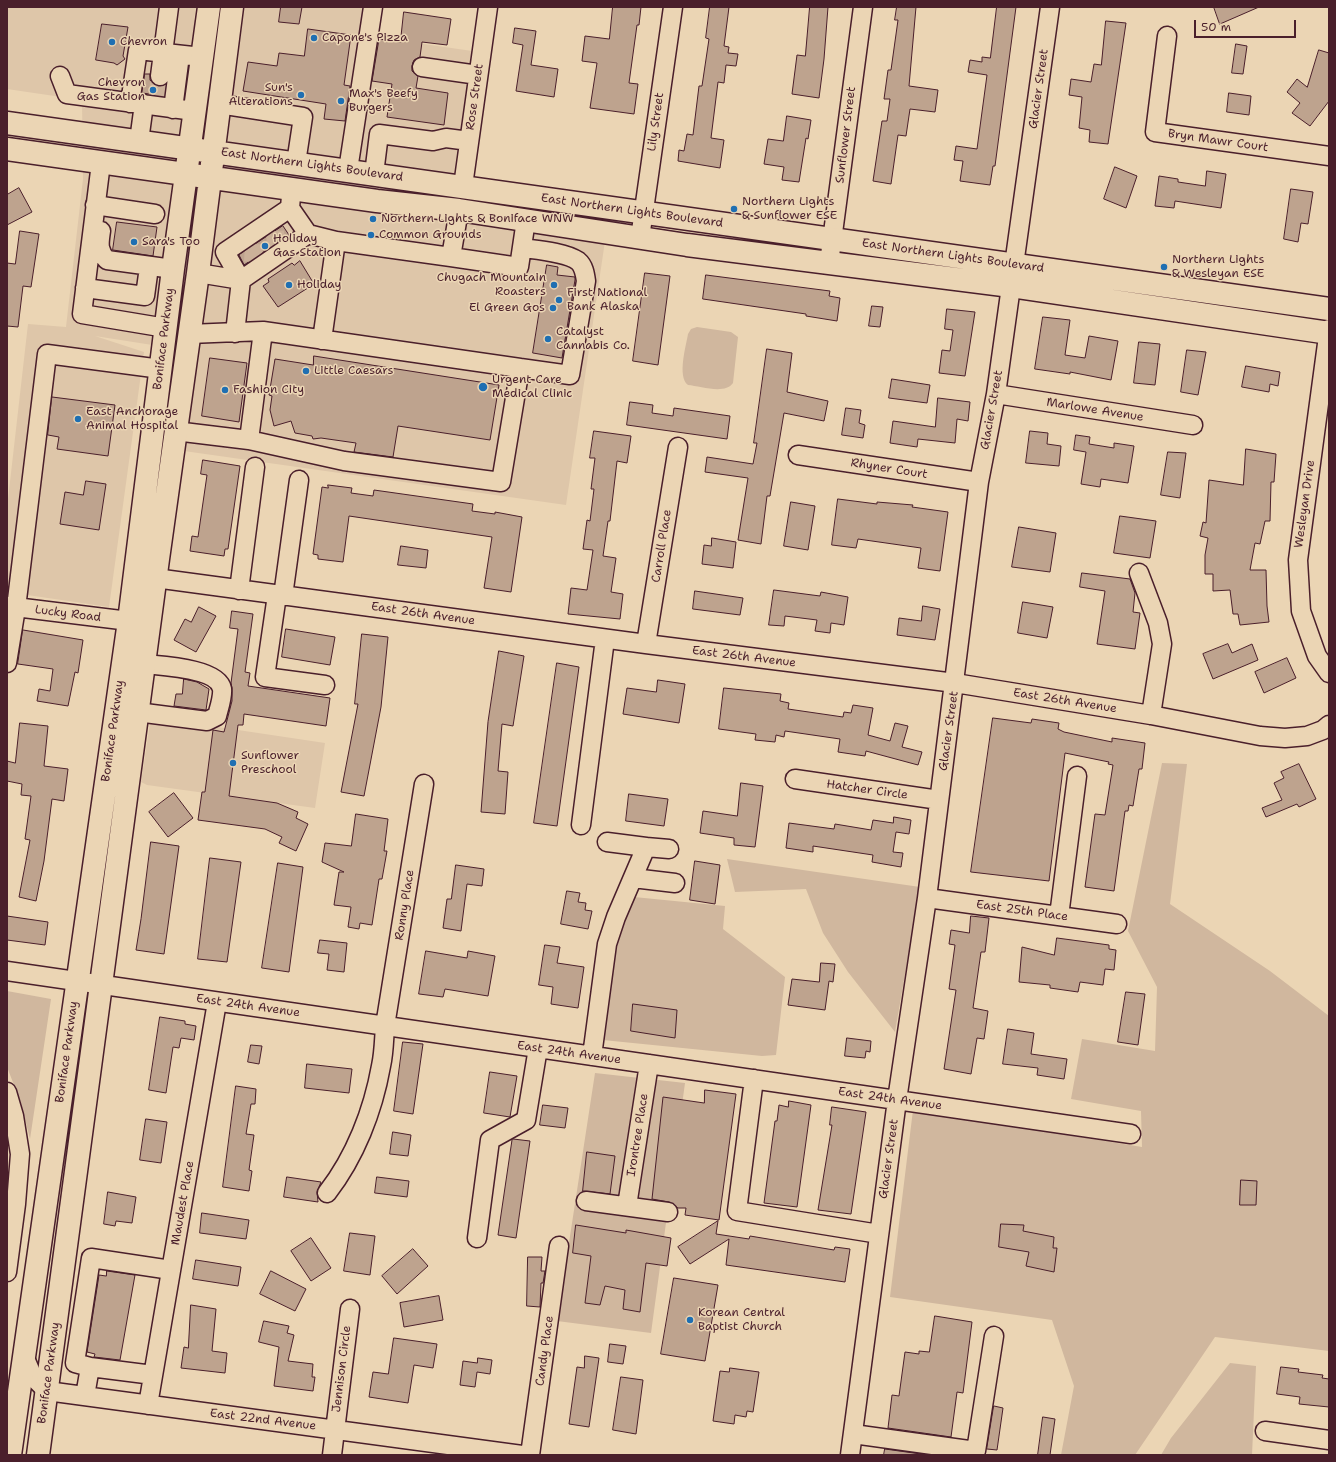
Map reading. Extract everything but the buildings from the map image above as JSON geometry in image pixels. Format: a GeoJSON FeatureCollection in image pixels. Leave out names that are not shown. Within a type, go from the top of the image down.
{"type":"FeatureCollection","features":[{"type":"Feature","properties":{"kind":"main road","name":"Boniface Parkway"},"geometry":{"type":"LineString","coordinates":[[10,1455],[129,621],[189,148],[184,110],[202,57],[209,7]]}},
{"type":"Feature","properties":{"kind":"main road","name":"Boniface Parkway"},"geometry":{"type":"LineString","coordinates":[[38,1455],[155,578],[198,273],[232,7]]}},
{"type":"Feature","properties":{"kind":"main road","name":"East Northern Lights Boulevard"},"geometry":{"type":"LineString","coordinates":[[7,123],[832,239],[1013,276],[1329,333]]}},
{"type":"Feature","properties":{"kind":"main road","name":"East Northern Lights Boulevard"},"geometry":{"type":"LineString","coordinates":[[7,149],[210,178],[281,225],[377,201],[459,210],[640,238],[829,263],[1013,276],[1329,309]]}},
{"type":"Feature","properties":{"kind":"main road"},"geometry":{"type":"LineString","coordinates":[[459,210],[468,204],[500,200],[517,194]]}},
{"type":"Feature","properties":{"kind":"street"},"geometry":{"type":"LineString","coordinates":[[60,76],[67,94],[147,103],[184,110],[171,54],[169,7]]}},
{"type":"Feature","properties":{"kind":"street"},"geometry":{"type":"LineString","coordinates":[[348,170],[373,7]]}},
{"type":"Feature","properties":{"kind":"street","name":"Rose Street"},"geometry":{"type":"LineString","coordinates":[[463,186],[488,7]]}},
{"type":"Feature","properties":{"kind":"street","name":"Lily Street"},"geometry":{"type":"LineString","coordinates":[[640,238],[673,7]]}},
{"type":"Feature","properties":{"kind":"street","name":"Sunflower Street"},"geometry":{"type":"LineString","coordinates":[[829,263],[863,7]]}},
{"type":"Feature","properties":{"kind":"street","name":"Glacier Street"},"geometry":{"type":"LineString","coordinates":[[850,1455],[897,1100],[927,898],[979,482],[996,394],[1050,7]]}},
{"type":"Feature","properties":{"kind":"street","name":"Bryn Mawr Court"},"geometry":{"type":"LineString","coordinates":[[1167,36],[1154,132],[1329,156]]}},
{"type":"Feature","properties":{"kind":"street"},"geometry":{"type":"LineString","coordinates":[[139,141],[147,103],[138,50],[202,57]]}},
{"type":"Feature","properties":{"kind":"street"},"geometry":{"type":"LineString","coordinates":[[160,76],[171,54]]}},
{"type":"Feature","properties":{"kind":"street"},"geometry":{"type":"LineString","coordinates":[[422,67],[478,75]]}},
{"type":"Feature","properties":{"kind":"street"},"geometry":{"type":"LineString","coordinates":[[219,104],[303,117],[296,163]]}},
{"type":"Feature","properties":{"kind":"street"},"geometry":{"type":"LineString","coordinates":[[374,174],[379,134],[433,141],[446,138],[469,141]]}},
{"type":"Feature","properties":{"kind":"street"},"geometry":{"type":"LineString","coordinates":[[101,163],[82,314],[166,328]]}},
{"type":"Feature","properties":{"kind":"street"},"geometry":{"type":"LineString","coordinates":[[95,205],[155,214]]}},
{"type":"Feature","properties":{"kind":"street"},"geometry":{"type":"LineString","coordinates":[[95,205],[102,218],[99,246],[101,254],[107,260],[149,267],[173,269]]}},
{"type":"Feature","properties":{"kind":"street"},"geometry":{"type":"LineString","coordinates":[[451,257],[459,210]]}},
{"type":"Feature","properties":{"kind":"street"},"geometry":{"type":"LineString","coordinates":[[249,271],[225,252],[281,225],[336,241],[520,267],[526,220]]}},
{"type":"Feature","properties":{"kind":"street"},"geometry":{"type":"LineString","coordinates":[[281,225],[308,234]]}},
{"type":"Feature","properties":{"kind":"street"},"geometry":{"type":"LineString","coordinates":[[234,333],[249,271],[281,225]]}},
{"type":"Feature","properties":{"kind":"street"},"geometry":{"type":"LineString","coordinates":[[322,340],[336,241]]}},
{"type":"Feature","properties":{"kind":"street"},"geometry":{"type":"LineString","coordinates":[[189,334],[263,331],[570,375],[586,281],[584,269],[578,261],[568,256],[522,248]]}},
{"type":"Feature","properties":{"kind":"street"},"geometry":{"type":"LineString","coordinates":[[85,288],[145,296],[149,267]]}},
{"type":"Feature","properties":{"kind":"street"},"geometry":{"type":"LineString","coordinates":[[198,273],[249,271]]}},
{"type":"Feature","properties":{"kind":"street","name":"Wesleyan Drive"},"geometry":{"type":"LineString","coordinates":[[1329,330],[1298,560],[1301,610],[1317,656],[1329,673]]}},
{"type":"Feature","properties":{"kind":"street"},"geometry":{"type":"LineString","coordinates":[[249,440],[263,331]]}},
{"type":"Feature","properties":{"kind":"street"},"geometry":{"type":"LineString","coordinates":[[7,663],[11,607],[47,354],[161,369]]}},
{"type":"Feature","properties":{"kind":"street"},"geometry":{"type":"LineString","coordinates":[[175,431],[249,440],[344,460],[501,482],[520,368]]}},
{"type":"Feature","properties":{"kind":"street","name":"Marlowe Avenue"},"geometry":{"type":"LineString","coordinates":[[996,394],[1193,425]]}},
{"type":"Feature","properties":{"kind":"street","name":"Carroll Place"},"geometry":{"type":"LineString","coordinates":[[646,644],[678,447]]}},
{"type":"Feature","properties":{"kind":"street","name":"Rhyner Court"},"geometry":{"type":"LineString","coordinates":[[798,455],[979,482]]}},
{"type":"Feature","properties":{"kind":"street"},"geometry":{"type":"LineString","coordinates":[[239,590],[255,468]]}},
{"type":"Feature","properties":{"kind":"street"},"geometry":{"type":"LineString","coordinates":[[299,480],[280,595],[264,677],[326,685]]}},
{"type":"Feature","properties":{"kind":"street"},"geometry":{"type":"LineString","coordinates":[[1139,572],[1158,623],[1162,644],[1151,715]]}},
{"type":"Feature","properties":{"kind":"street","name":"East 26th Avenue"},"geometry":{"type":"LineString","coordinates":[[155,578],[605,639],[955,683],[1151,715],[1260,736],[1285,738],[1307,736],[1323,730],[1329,725]]}},
{"type":"Feature","properties":{"kind":"street","name":"Lucky Road"},"geometry":{"type":"LineString","coordinates":[[11,607],[129,621]]}},
{"type":"Feature","properties":{"kind":"street"},"geometry":{"type":"LineString","coordinates":[[581,825],[605,639]]}},
{"type":"Feature","properties":{"kind":"street"},"geometry":{"type":"LineString","coordinates":[[137,712],[207,721],[217,716],[222,689],[218,680],[205,673],[144,664]]}},
{"type":"Feature","properties":{"kind":"street"},"geometry":{"type":"LineString","coordinates":[[1059,916],[1077,776]]}},
{"type":"Feature","properties":{"kind":"street","name":"Hatcher Circle"},"geometry":{"type":"LineString","coordinates":[[795,779],[939,800]]}},
{"type":"Feature","properties":{"kind":"street","name":"Ronny Place"},"geometry":{"type":"LineString","coordinates":[[327,1193],[340,1176],[364,1128],[381,1066],[424,784]]}},
{"type":"Feature","properties":{"kind":"street"},"geometry":{"type":"LineString","coordinates":[[607,842],[646,847],[669,848]]}},
{"type":"Feature","properties":{"kind":"street"},"geometry":{"type":"LineString","coordinates":[[592,1056],[607,944],[616,917],[646,847]]}},
{"type":"Feature","properties":{"kind":"street"},"geometry":{"type":"LineString","coordinates":[[633,878],[675,884]]}},
{"type":"Feature","properties":{"kind":"street","name":"East 25th Place"},"geometry":{"type":"LineString","coordinates":[[927,898],[1117,924]]}},
{"type":"Feature","properties":{"kind":"street","name":"East 24th Avenue"},"geometry":{"type":"LineString","coordinates":[[7,971],[1131,1134]]}},
{"type":"Feature","properties":{"kind":"street","name":"Maudest Place"},"geometry":{"type":"LineString","coordinates":[[148,1405],[217,1002]]}},
{"type":"Feature","properties":{"kind":"street"},"geometry":{"type":"LineString","coordinates":[[477,1238],[490,1140],[526,1120],[538,1048]]}},
{"type":"Feature","properties":{"kind":"street","name":"Irontree Place"},"geometry":{"type":"LineString","coordinates":[[627,1206],[648,1064]]}},
{"type":"Feature","properties":{"kind":"street"},"geometry":{"type":"LineString","coordinates":[[754,1079],[737,1211],[879,1234]]}},
{"type":"Feature","properties":{"kind":"street"},"geometry":{"type":"LineString","coordinates":[[7,1092],[14,1116],[20,1154],[12,1192],[7,1272]]}},
{"type":"Feature","properties":{"kind":"street"},"geometry":{"type":"LineString","coordinates":[[586,1201],[668,1212]]}},
{"type":"Feature","properties":{"kind":"street","name":"Candy Place"},"geometry":{"type":"LineString","coordinates":[[530,1455],[559,1246]]}},
{"type":"Feature","properties":{"kind":"street"},"geometry":{"type":"LineString","coordinates":[[153,1375],[90,1367],[76,1363],[91,1258],[171,1270]]}},
{"type":"Feature","properties":{"kind":"street","name":"Jennison Circle"},"geometry":{"type":"LineString","coordinates":[[332,1455],[350,1309]]}},
{"type":"Feature","properties":{"kind":"street"},"geometry":{"type":"LineString","coordinates":[[853,1434],[976,1453],[994,1336]]}},
{"type":"Feature","properties":{"kind":"street"},"geometry":{"type":"LineString","coordinates":[[24,1356],[33,1377],[47,1391]]}},
{"type":"Feature","properties":{"kind":"street"},"geometry":{"type":"LineString","coordinates":[[85,1396],[90,1367]]}},
{"type":"Feature","properties":{"kind":"street","name":"East 22nd Avenue"},"geometry":{"type":"LineString","coordinates":[[47,1391],[522,1455]]}},
{"type":"Feature","properties":{"kind":"street"},"geometry":{"type":"LineString","coordinates":[[1265,1431],[1329,1440]]}},
{"type":"Feature","properties":{"kind":"shaded area"},"geometry":{"type":"Polygon","coordinates":[[[7,7],[196,7],[194,20],[238,25],[241,7],[366,7],[362,35],[472,51],[447,220],[605,241],[566,505],[184,451],[197,352],[95,336],[144,352],[109,607],[7,592],[7,508],[28,324],[66,327],[83,179],[82,100],[7,89],[7,7]]]}},
{"type":"Feature","properties":{"kind":"shaded area"},"geometry":{"type":"Polygon","coordinates":[[[697,327],[731,332],[738,337],[733,383],[729,387],[724,389],[712,389],[688,385],[685,381],[683,375],[683,361],[688,334],[691,329],[697,327]]]}},
{"type":"Feature","properties":{"kind":"shaded area","name":"Sunflower Preschool"},"geometry":{"type":"Polygon","coordinates":[[[151,717],[325,743],[315,808],[147,785],[141,782],[151,717]]]}},
{"type":"Feature","properties":{"kind":"shaded area"},"geometry":{"type":"Polygon","coordinates":[[[1162,763],[1187,764],[1170,904],[1270,971],[1329,1016],[1329,1351],[1215,1337],[1135,1455],[1061,1455],[1074,1386],[1052,1320],[890,1297],[913,1110],[1142,1147],[1141,1111],[1071,1099],[1082,1039],[1155,1051],[1157,987],[1128,931],[1162,763]]]}},
{"type":"Feature","properties":{"kind":"shaded area"},"geometry":{"type":"Polygon","coordinates":[[[727,859],[920,887],[895,1032],[848,972],[823,933],[806,889],[735,892],[727,859]]]}},
{"type":"Feature","properties":{"kind":"shaded area"},"geometry":{"type":"Polygon","coordinates":[[[634,897],[725,906],[723,929],[785,977],[776,1055],[762,1056],[603,1040],[621,918],[634,897]]]}},
{"type":"Feature","properties":{"kind":"shaded area"},"geometry":{"type":"Polygon","coordinates":[[[7,991],[51,999],[30,1139],[21,1103],[7,1067],[7,991]]]}},
{"type":"Feature","properties":{"kind":"shaded area"},"geometry":{"type":"Polygon","coordinates":[[[595,1073],[685,1083],[651,1333],[557,1321],[595,1073]]]}},
{"type":"Feature","properties":{"kind":"shaded area"},"geometry":{"type":"Polygon","coordinates":[[[1230,1363],[1256,1366],[1252,1455],[1161,1455],[1171,1438],[1230,1363]]]}},
{"type":"Feature","properties":{"kind":"tunnel"},"geometry":{"type":"LineString","coordinates":[[157,100],[160,76]]}},
{"type":"Feature","properties":{"kind":"tunnel"},"geometry":{"type":"LineString","coordinates":[[275,231],[276,248]]}},
{"type":"Feature","properties":{"kind":"tunnel"},"geometry":{"type":"LineString","coordinates":[[253,262],[254,244]]}},
{"type":"Feature","properties":{"kind":"place","name":"Capone's Pizza"},"geometry":{"type":"Point","coordinates":[314,38]}},
{"type":"Feature","properties":{"kind":"place","name":"Chevron"},"geometry":{"type":"Point","coordinates":[112,42]}},
{"type":"Feature","properties":{"kind":"place","name":"Chevron Gas Station"},"geometry":{"type":"Point","coordinates":[153,90]}},
{"type":"Feature","properties":{"kind":"place","name":"Sun's Alterations"},"geometry":{"type":"Point","coordinates":[301,95]}},
{"type":"Feature","properties":{"kind":"place","name":"Max's Beefy Burgers"},"geometry":{"type":"Point","coordinates":[341,101]}},
{"type":"Feature","properties":{"kind":"place","name":"Northern Lights & Sunflower ESE"},"geometry":{"type":"Point","coordinates":[734,209]}},
{"type":"Feature","properties":{"kind":"place","name":"Northern Lights & Boniface WNW"},"geometry":{"type":"Point","coordinates":[373,219]}},
{"type":"Feature","properties":{"kind":"place","name":"Common Grounds"},"geometry":{"type":"Point","coordinates":[371,235]}},
{"type":"Feature","properties":{"kind":"place","name":"Sara's Too"},"geometry":{"type":"Point","coordinates":[134,242]}},
{"type":"Feature","properties":{"kind":"place","name":"Holiday Gas Station"},"geometry":{"type":"Point","coordinates":[265,246]}},
{"type":"Feature","properties":{"kind":"place","name":"Northern Lights & Wesleyan ESE"},"geometry":{"type":"Point","coordinates":[1164,267]}},
{"type":"Feature","properties":{"kind":"place","name":"Holiday"},"geometry":{"type":"Point","coordinates":[289,285]}},
{"type":"Feature","properties":{"kind":"place","name":"Chugach Mountain Roasters"},"geometry":{"type":"Point","coordinates":[554,285]}},
{"type":"Feature","properties":{"kind":"place","name":"First National Bank Alaska"},"geometry":{"type":"Point","coordinates":[559,300]}},
{"type":"Feature","properties":{"kind":"place","name":"El Green Gos"},"geometry":{"type":"Point","coordinates":[553,308]}},
{"type":"Feature","properties":{"kind":"place","name":"Catalyst Cannabis Co."},"geometry":{"type":"Point","coordinates":[548,339]}},
{"type":"Feature","properties":{"kind":"place","name":"Little Caesars"},"geometry":{"type":"Point","coordinates":[306,371]}},
{"type":"Feature","properties":{"kind":"place","name":"Urgent Care Medical Clinic"},"geometry":{"type":"Point","coordinates":[483,387]}},
{"type":"Feature","properties":{"kind":"place","name":"Fashion City"},"geometry":{"type":"Point","coordinates":[225,390]}},
{"type":"Feature","properties":{"kind":"place","name":"East Anchorage Animal Hospital"},"geometry":{"type":"Point","coordinates":[78,419]}},
{"type":"Feature","properties":{"kind":"place","name":"Sunflower Preschool"},"geometry":{"type":"Point","coordinates":[233,763]}},
{"type":"Feature","properties":{"kind":"place","name":"Korean Central Baptist Church"},"geometry":{"type":"Point","coordinates":[690,1320]}}]}
